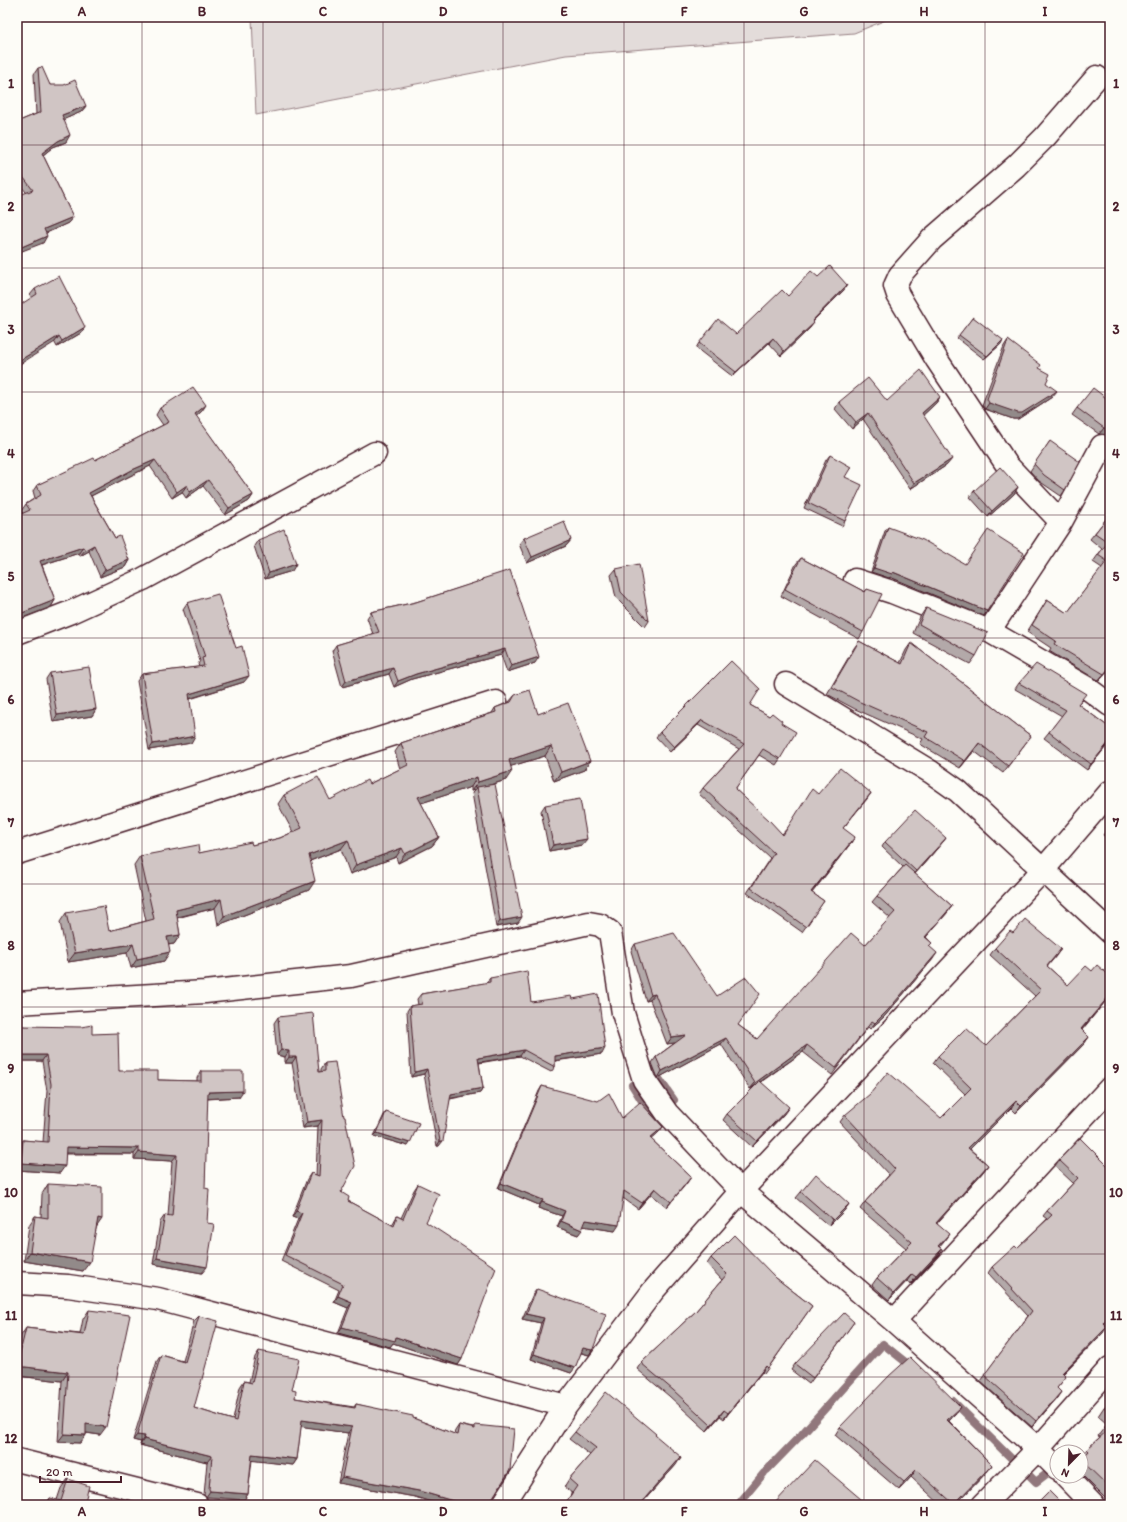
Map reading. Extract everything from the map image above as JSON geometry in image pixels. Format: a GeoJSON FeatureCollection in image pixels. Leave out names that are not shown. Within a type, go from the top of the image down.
{"type":"FeatureCollection","features":[{"type":"Feature","properties":{"kind":"street"},"geometry":{"type":"LineString","coordinates":[[1062,522],[1007,465],[937,360],[898,295],[895,286],[900,275],[932,239],[1045,137],[1097,77]]}},
{"type":"Feature","properties":{"kind":"street"},"geometry":{"type":"LineString","coordinates":[[989,631],[1062,522],[1102,446]]}},
{"type":"Feature","properties":{"kind":"street"},"geometry":{"type":"LineString","coordinates":[[17,633],[71,612],[142,579],[375,453]]}},
{"type":"Feature","properties":{"kind":"street"},"geometry":{"type":"LineString","coordinates":[[855,580],[892,592],[989,631],[1087,688],[1110,705]]}},
{"type":"Feature","properties":{"kind":"street"},"geometry":{"type":"LineString","coordinates":[[786,684],[931,772],[958,791],[1110,932]]}},
{"type":"Feature","properties":{"kind":"street"},"geometry":{"type":"LineString","coordinates":[[17,853],[496,702]]}},
{"type":"Feature","properties":{"kind":"street"},"geometry":{"type":"LineString","coordinates":[[503,1505],[566,1406],[653,1291],[741,1191],[1043,870],[1110,792]]}},
{"type":"Feature","properties":{"kind":"street"},"geometry":{"type":"LineString","coordinates":[[17,1003],[205,992],[351,976],[589,923],[600,925],[610,932],[624,1013],[644,1080],[667,1113],[741,1191],[894,1321],[1049,1460]]}},
{"type":"Feature","properties":{"kind":"street"},"geometry":{"type":"LineString","coordinates":[[894,1321],[1110,1088]]}},
{"type":"Feature","properties":{"kind":"street"},"geometry":{"type":"LineString","coordinates":[[17,1283],[68,1286],[158,1300],[566,1406]]}},
{"type":"Feature","properties":{"kind":"street"},"geometry":{"type":"LineString","coordinates":[[983,1505],[1038,1449],[1110,1368]]}},
{"type":"Feature","properties":{"kind":"street"},"geometry":{"type":"LineString","coordinates":[[17,1460],[190,1504]]}},
{"type":"Feature","properties":{"kind":"street"},"geometry":{"type":"LineString","coordinates":[[1073,1484],[1093,1505]]}},
{"type":"Feature","properties":{"kind":"shaded area"},"geometry":{"type":"Polygon","coordinates":[[[252,17],[893,17],[854,33],[566,55],[256,115],[252,17]]]}},
{"type":"Feature","properties":{"kind":"building"},"geometry":{"type":"Polygon","coordinates":[[[42,67],[50,85],[64,85],[75,80],[86,106],[62,115],[70,135],[58,141],[42,153],[73,217],[44,229],[47,236],[17,249],[17,196],[33,190],[17,169],[17,122],[41,112],[38,68],[42,67]]]}},
{"type":"Feature","properties":{"kind":"building"},"geometry":{"type":"Polygon","coordinates":[[[830,266],[847,285],[812,321],[814,323],[784,351],[773,338],[736,372],[699,343],[718,319],[736,334],[782,290],[788,296],[811,271],[818,277],[830,266]]]}},
{"type":"Feature","properties":{"kind":"building"},"geometry":{"type":"Polygon","coordinates":[[[59,276],[85,327],[62,341],[59,336],[17,362],[17,307],[37,294],[35,289],[59,276]]]}},
{"type":"Feature","properties":{"kind":"building"},"geometry":{"type":"Polygon","coordinates":[[[973,317],[1003,340],[987,356],[959,335],[973,317]]]}},
{"type":"Feature","properties":{"kind":"building"},"geometry":{"type":"Polygon","coordinates":[[[1008,340],[1041,365],[1039,368],[1050,374],[1046,383],[1057,391],[1022,413],[989,403],[987,399],[1008,340]]]}},
{"type":"Feature","properties":{"kind":"building"},"geometry":{"type":"Polygon","coordinates":[[[921,370],[940,397],[922,413],[952,459],[914,483],[868,413],[856,422],[839,402],[868,378],[887,401],[921,370]]]}},
{"type":"Feature","properties":{"kind":"building"},"geometry":{"type":"Polygon","coordinates":[[[193,387],[206,405],[195,414],[253,495],[229,508],[208,480],[190,492],[187,485],[177,492],[155,460],[132,470],[89,493],[115,538],[120,536],[129,560],[105,570],[94,545],[85,550],[83,547],[40,561],[55,600],[17,615],[17,516],[30,510],[26,504],[41,495],[37,485],[94,458],[95,460],[169,422],[160,408],[193,387]]]}},
{"type":"Feature","properties":{"kind":"building"},"geometry":{"type":"Polygon","coordinates":[[[1093,388],[1110,401],[1110,428],[1104,428],[1077,408],[1093,388]]]}},
{"type":"Feature","properties":{"kind":"building"},"geometry":{"type":"Polygon","coordinates":[[[1050,441],[1080,462],[1065,490],[1044,475],[1034,464],[1050,441]]]}},
{"type":"Feature","properties":{"kind":"building"},"geometry":{"type":"Polygon","coordinates":[[[830,455],[851,467],[845,477],[862,485],[845,521],[808,503],[830,455]]]}},
{"type":"Feature","properties":{"kind":"building"},"geometry":{"type":"Polygon","coordinates":[[[1000,467],[1018,487],[992,511],[974,491],[1000,467]]]}},
{"type":"Feature","properties":{"kind":"building"},"geometry":{"type":"Polygon","coordinates":[[[1110,514],[1110,667],[1104,674],[1054,644],[1056,641],[1032,625],[1047,600],[1067,613],[1107,561],[1098,555],[1108,542],[1095,533],[1110,514]]]}},
{"type":"Feature","properties":{"kind":"building"},"geometry":{"type":"Polygon","coordinates":[[[564,521],[571,540],[532,557],[524,538],[564,521]]]}},
{"type":"Feature","properties":{"kind":"building"},"geometry":{"type":"Polygon","coordinates":[[[888,527],[923,540],[965,564],[988,530],[1024,553],[987,611],[893,572],[892,574],[874,568],[888,527]]]}},
{"type":"Feature","properties":{"kind":"building"},"geometry":{"type":"Polygon","coordinates":[[[284,529],[296,564],[269,573],[258,540],[284,529]]]}},
{"type":"Feature","properties":{"kind":"building"},"geometry":{"type":"Polygon","coordinates":[[[801,558],[865,592],[867,589],[882,594],[863,632],[785,589],[801,558]]]}},
{"type":"Feature","properties":{"kind":"building"},"geometry":{"type":"Polygon","coordinates":[[[639,564],[649,621],[621,592],[616,569],[639,564]]]}},
{"type":"Feature","properties":{"kind":"building"},"geometry":{"type":"Polygon","coordinates":[[[510,570],[539,657],[511,666],[505,649],[416,674],[398,681],[393,668],[346,681],[336,645],[379,632],[371,612],[416,602],[510,570]]]}},
{"type":"Feature","properties":{"kind":"building"},"geometry":{"type":"Polygon","coordinates":[[[218,594],[236,648],[242,646],[249,676],[189,694],[195,736],[153,744],[142,674],[204,666],[202,658],[205,657],[187,603],[218,594]]]}},
{"type":"Feature","properties":{"kind":"building"},"geometry":{"type":"Polygon","coordinates":[[[926,608],[988,633],[976,656],[919,624],[926,608]]]}},
{"type":"Feature","properties":{"kind":"building"},"geometry":{"type":"Polygon","coordinates":[[[859,641],[902,664],[911,643],[1031,736],[1008,766],[979,743],[965,761],[925,737],[928,732],[860,702],[832,687],[859,641]]]}},
{"type":"Feature","properties":{"kind":"building"},"geometry":{"type":"Polygon","coordinates":[[[731,661],[760,689],[750,705],[769,716],[772,713],[782,721],[781,723],[796,732],[780,759],[763,749],[735,789],[783,835],[812,789],[818,794],[840,768],[871,793],[843,828],[855,837],[811,892],[824,901],[806,927],[751,888],[774,853],[703,788],[744,744],[702,720],[674,747],[660,732],[731,661]]]}},
{"type":"Feature","properties":{"kind":"building"},"geometry":{"type":"Polygon","coordinates":[[[1036,664],[1086,694],[1078,704],[1110,728],[1110,741],[1091,764],[1049,732],[1066,710],[1019,683],[1036,664]]]}},
{"type":"Feature","properties":{"kind":"building"},"geometry":{"type":"Polygon","coordinates":[[[89,667],[96,709],[57,715],[50,673],[89,667]]]}},
{"type":"Feature","properties":{"kind":"building"},"geometry":{"type":"Polygon","coordinates":[[[530,690],[538,714],[568,703],[590,761],[561,772],[551,746],[509,760],[512,771],[478,782],[477,777],[418,797],[439,837],[405,854],[402,848],[356,865],[348,840],[309,855],[315,881],[224,916],[221,899],[176,910],[180,935],[167,937],[170,952],[137,959],[133,944],[75,953],[66,913],[104,906],[109,931],[154,919],[140,856],[198,845],[199,853],[251,842],[252,845],[280,838],[302,828],[284,795],[318,777],[330,800],[367,780],[369,784],[408,765],[401,743],[496,712],[495,708],[511,702],[515,695],[530,690]]]}},
{"type":"Feature","properties":{"kind":"building"},"geometry":{"type":"Polygon","coordinates":[[[495,784],[522,917],[500,921],[477,787],[495,784]]]}},
{"type":"Feature","properties":{"kind":"building"},"geometry":{"type":"Polygon","coordinates":[[[580,799],[587,839],[553,845],[545,805],[580,799]]]}},
{"type":"Feature","properties":{"kind":"building"},"geometry":{"type":"Polygon","coordinates":[[[915,810],[946,838],[916,871],[885,842],[915,810]]]}},
{"type":"Feature","properties":{"kind":"building"},"geometry":{"type":"Polygon","coordinates":[[[905,865],[952,906],[925,937],[932,943],[929,946],[937,953],[888,1010],[875,1023],[872,1021],[836,1068],[807,1045],[755,1083],[726,1038],[662,1071],[656,1057],[686,1035],[672,1037],[655,994],[651,995],[635,944],[674,933],[717,996],[746,977],[760,994],[738,1025],[757,1039],[851,933],[865,945],[895,912],[877,896],[905,865]]]}},
{"type":"Feature","properties":{"kind":"building"},"geometry":{"type":"Polygon","coordinates":[[[1025,919],[1061,949],[1047,966],[1068,985],[1086,966],[1092,971],[1097,965],[1110,976],[1110,995],[1081,1029],[1089,1037],[1021,1106],[1016,1101],[968,1148],[988,1165],[936,1223],[949,1234],[938,1246],[942,1249],[916,1277],[912,1274],[894,1293],[877,1278],[912,1242],[865,1202],[895,1169],[845,1115],[870,1094],[888,1072],[941,1118],[971,1088],[938,1056],[966,1028],[986,1046],[1041,990],[995,948],[1010,931],[1013,933],[1025,919]]]}},
{"type":"Feature","properties":{"kind":"building"},"geometry":{"type":"Polygon","coordinates":[[[527,971],[531,1002],[572,996],[573,999],[598,994],[605,1048],[555,1056],[555,1067],[524,1050],[478,1058],[483,1088],[451,1094],[443,1141],[440,1141],[427,1069],[415,1072],[410,1006],[422,1004],[421,994],[490,982],[490,978],[527,971]]]}},
{"type":"Feature","properties":{"kind":"building"},"geometry":{"type":"Polygon","coordinates":[[[313,1013],[319,1072],[325,1071],[325,1063],[335,1062],[344,1117],[355,1166],[341,1192],[349,1197],[348,1201],[394,1226],[397,1216],[403,1219],[418,1184],[439,1194],[426,1222],[496,1268],[462,1359],[396,1337],[395,1341],[342,1327],[352,1302],[338,1296],[343,1284],[285,1255],[302,1213],[296,1211],[311,1173],[319,1176],[322,1120],[307,1122],[296,1057],[289,1057],[289,1051],[281,1050],[278,1017],[313,1013]]]}},
{"type":"Feature","properties":{"kind":"building"},"geometry":{"type":"Polygon","coordinates":[[[92,1025],[92,1034],[118,1033],[119,1071],[158,1071],[158,1080],[201,1081],[201,1071],[243,1071],[243,1091],[208,1092],[205,1188],[209,1189],[207,1223],[214,1224],[207,1267],[157,1258],[165,1215],[172,1216],[177,1155],[139,1152],[139,1148],[66,1147],[65,1166],[21,1163],[23,1140],[48,1142],[51,1084],[46,1055],[21,1055],[22,1026],[81,1027],[92,1025]]]}},
{"type":"Feature","properties":{"kind":"building"},"geometry":{"type":"Polygon","coordinates":[[[760,1081],[789,1107],[757,1141],[727,1114],[760,1081]]]}},
{"type":"Feature","properties":{"kind":"building"},"geometry":{"type":"Polygon","coordinates":[[[542,1086],[598,1101],[609,1093],[622,1118],[640,1102],[663,1127],[650,1138],[691,1177],[671,1202],[655,1188],[642,1203],[624,1191],[619,1225],[586,1220],[582,1230],[561,1221],[565,1211],[542,1202],[543,1200],[501,1183],[542,1086]]]}},
{"type":"Feature","properties":{"kind":"building"},"geometry":{"type":"Polygon","coordinates":[[[386,1112],[419,1123],[410,1143],[377,1133],[386,1112]]]}},
{"type":"Feature","properties":{"kind":"building"},"geometry":{"type":"Polygon","coordinates":[[[1080,1138],[1110,1168],[1110,1315],[1103,1323],[1107,1327],[1062,1373],[1066,1377],[1057,1388],[1061,1392],[1036,1421],[984,1375],[1032,1311],[992,1267],[1015,1246],[1017,1248],[1052,1215],[1047,1211],[1078,1178],[1059,1160],[1080,1138]]]}},
{"type":"Feature","properties":{"kind":"building"},"geometry":{"type":"Polygon","coordinates":[[[816,1174],[849,1204],[833,1220],[801,1192],[816,1174]]]}},
{"type":"Feature","properties":{"kind":"building"},"geometry":{"type":"Polygon","coordinates":[[[48,1184],[102,1187],[102,1219],[98,1218],[90,1262],[30,1252],[35,1216],[48,1218],[48,1184]]]}},
{"type":"Feature","properties":{"kind":"building"},"geometry":{"type":"Polygon","coordinates":[[[734,1235],[776,1278],[812,1306],[768,1368],[766,1366],[728,1413],[724,1410],[711,1425],[641,1363],[696,1311],[727,1274],[711,1258],[734,1235]]]}},
{"type":"Feature","properties":{"kind":"building"},"geometry":{"type":"Polygon","coordinates":[[[537,1289],[606,1314],[593,1349],[583,1348],[575,1368],[534,1354],[544,1318],[526,1314],[537,1289]]]}},
{"type":"Feature","properties":{"kind":"building"},"geometry":{"type":"Polygon","coordinates":[[[89,1310],[130,1315],[106,1427],[86,1424],[86,1435],[64,1434],[68,1372],[17,1365],[26,1328],[84,1335],[89,1310]]]}},
{"type":"Feature","properties":{"kind":"building"},"geometry":{"type":"Polygon","coordinates":[[[844,1313],[854,1322],[813,1378],[795,1364],[844,1313]]]}},
{"type":"Feature","properties":{"kind":"building"},"geometry":{"type":"Polygon","coordinates":[[[199,1316],[218,1321],[194,1408],[236,1421],[244,1381],[252,1383],[259,1351],[299,1359],[292,1390],[296,1391],[295,1398],[355,1408],[356,1404],[413,1416],[413,1418],[457,1435],[459,1425],[475,1429],[475,1425],[514,1429],[510,1470],[488,1505],[467,1505],[419,1491],[342,1477],[352,1427],[302,1420],[297,1459],[252,1454],[248,1494],[210,1491],[212,1456],[144,1439],[145,1436],[137,1435],[161,1355],[185,1362],[199,1316]]]}},
{"type":"Feature","properties":{"kind":"building"},"geometry":{"type":"Polygon","coordinates":[[[910,1357],[961,1407],[947,1420],[992,1465],[954,1504],[916,1470],[904,1482],[840,1427],[889,1376],[910,1357]]]}},
{"type":"Feature","properties":{"kind":"building"},"geometry":{"type":"Polygon","coordinates":[[[606,1392],[681,1457],[639,1505],[564,1505],[577,1486],[569,1479],[596,1448],[575,1432],[606,1392]]]}},
{"type":"Feature","properties":{"kind":"building"},"geometry":{"type":"Polygon","coordinates":[[[1110,1401],[1110,1412],[1104,1407],[1110,1401]]]}},
{"type":"Feature","properties":{"kind":"building"},"geometry":{"type":"Polygon","coordinates":[[[1110,1421],[1110,1488],[1089,1468],[1089,1447],[1108,1430],[1105,1427],[1110,1421]]]}},
{"type":"Feature","properties":{"kind":"building"},"geometry":{"type":"Polygon","coordinates":[[[815,1460],[868,1505],[773,1505],[815,1460]]]}},
{"type":"Feature","properties":{"kind":"building"},"geometry":{"type":"Polygon","coordinates":[[[68,1479],[89,1486],[84,1505],[48,1505],[50,1498],[61,1501],[68,1479]]]}},
{"type":"Feature","properties":{"kind":"building"},"geometry":{"type":"Polygon","coordinates":[[[1049,1491],[1063,1505],[1035,1505],[1049,1491]]]}},
{"type":"Feature","properties":{"kind":"building"},"geometry":{"type":"Polygon","coordinates":[[[17,1501],[29,1505],[17,1505],[17,1501]]]}},
{"type":"Feature","properties":{"kind":"waterway"},"geometry":{"type":"LineString","coordinates":[[653,1070],[674,1100]]}},
{"type":"Feature","properties":{"kind":"waterway"},"geometry":{"type":"LineString","coordinates":[[632,1085],[653,1119]]}},
{"type":"Feature","properties":{"kind":"waterway"},"geometry":{"type":"LineString","coordinates":[[802,1434],[883,1344],[913,1368]]}},
{"type":"Feature","properties":{"kind":"waterway"},"geometry":{"type":"LineString","coordinates":[[953,1401],[1015,1462]]}},
{"type":"Feature","properties":{"kind":"waterway"},"geometry":{"type":"LineString","coordinates":[[767,1470],[799,1437]]}},
{"type":"Feature","properties":{"kind":"waterway"},"geometry":{"type":"LineString","coordinates":[[1023,1469],[1036,1482],[1049,1472]]}},
{"type":"Feature","properties":{"kind":"waterway"},"geometry":{"type":"LineString","coordinates":[[741,1501],[764,1473]]}}]}
